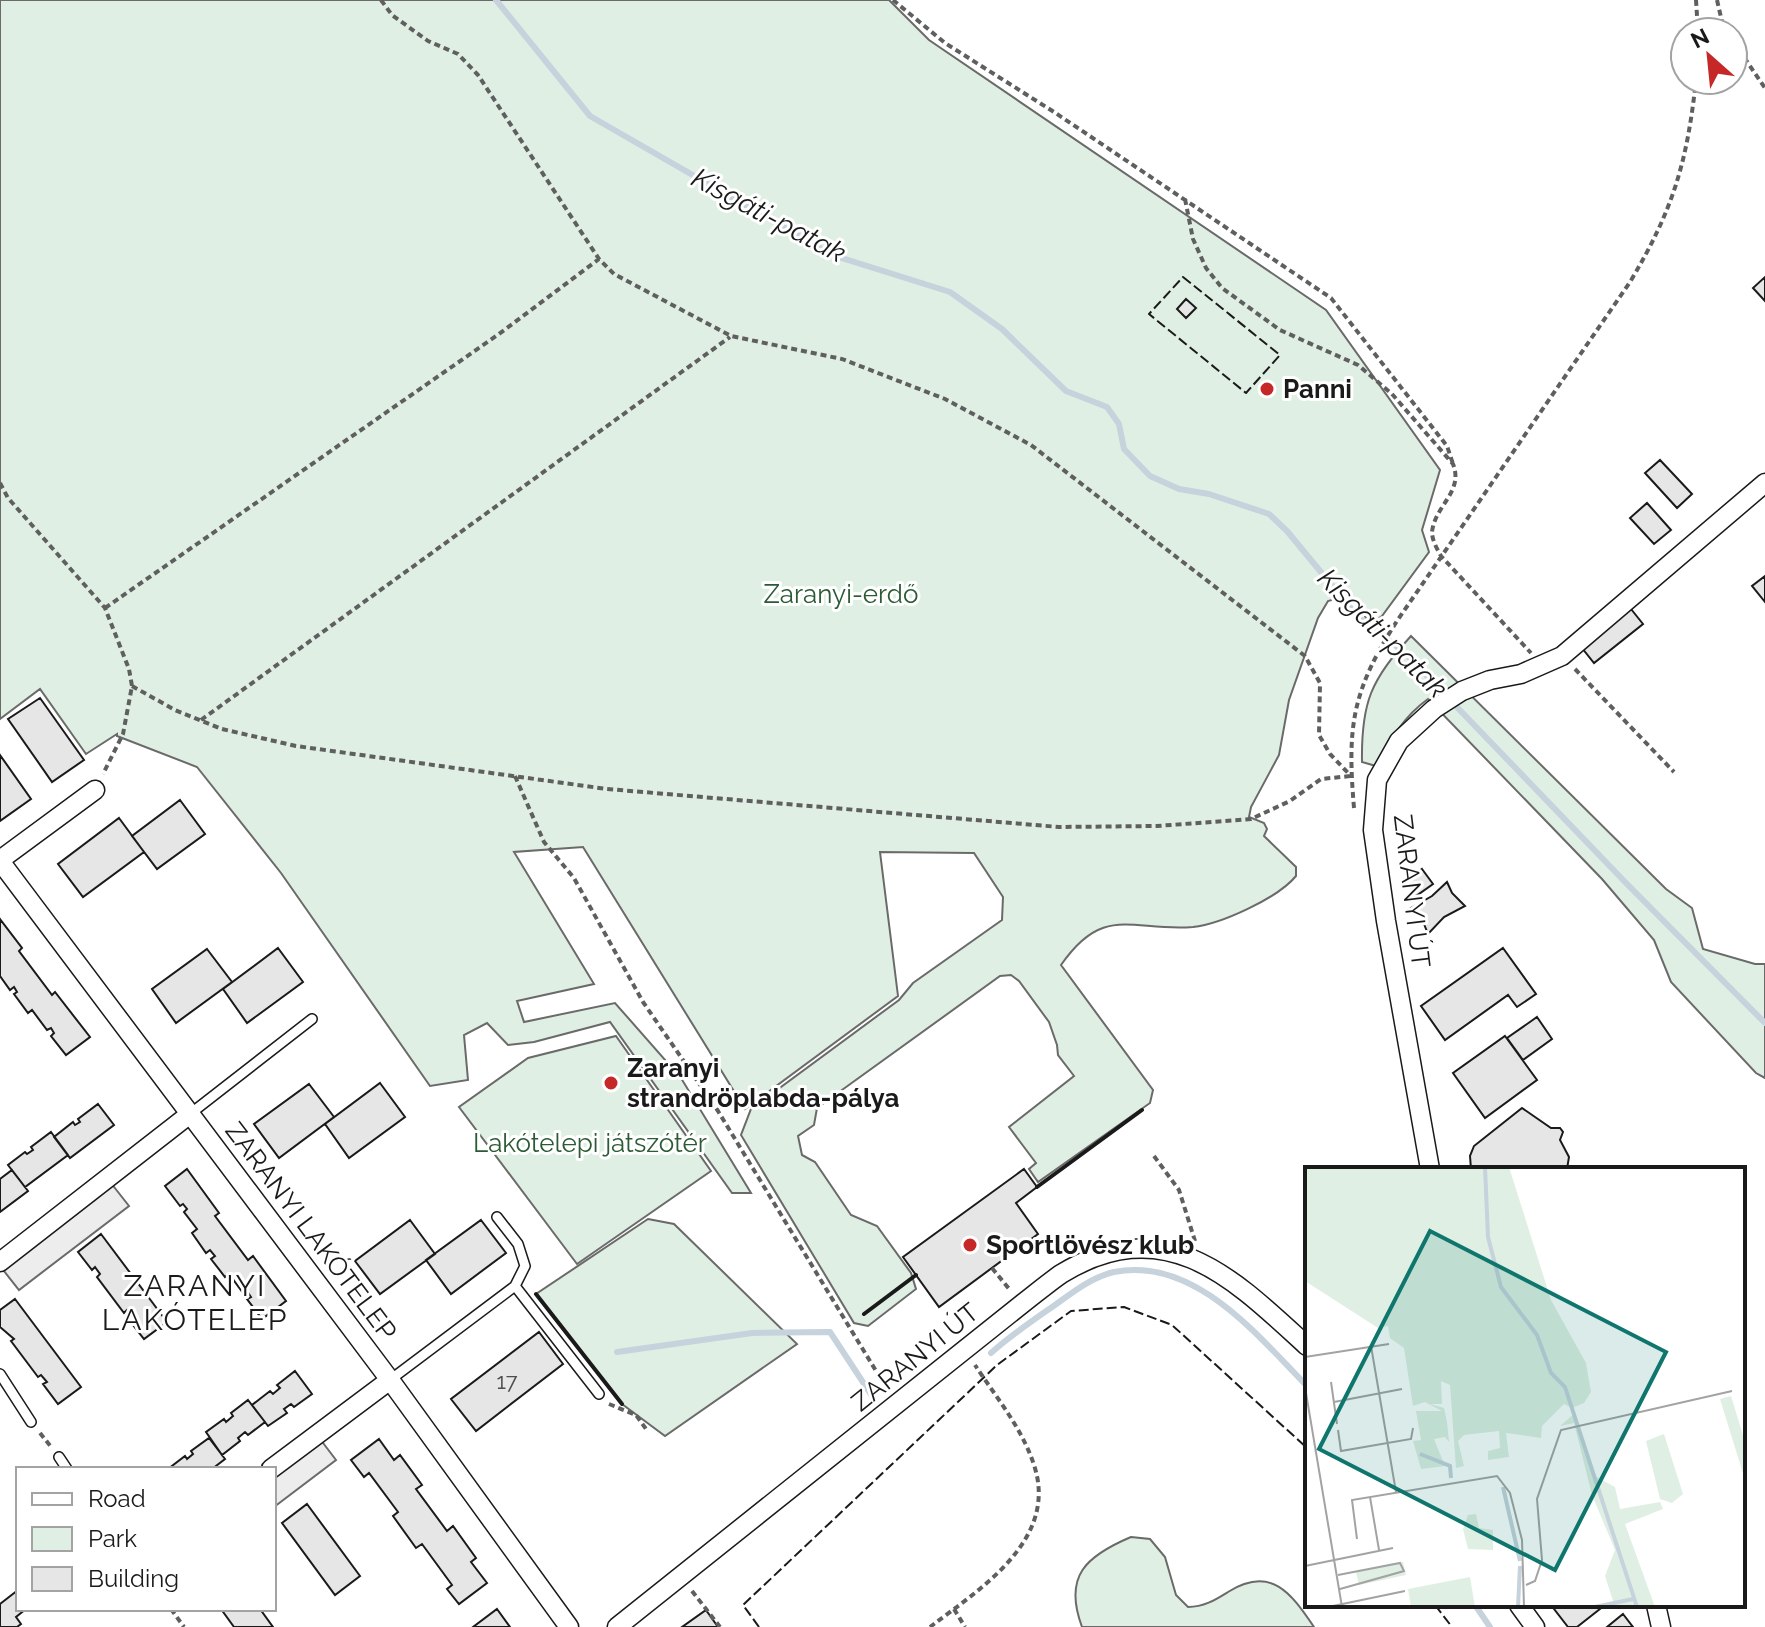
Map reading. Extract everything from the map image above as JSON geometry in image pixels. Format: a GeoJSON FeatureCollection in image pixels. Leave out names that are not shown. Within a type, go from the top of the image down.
{"type":"FeatureCollection","features":[{"type":"Feature","properties":{"kind":"street","name":"ZARANYI ÚT"},"geometry":{"type":"LineString","coordinates":[[1430,1167],[1373,830],[1377,780],[1399,741],[1434,709],[1462,691],[1490,680],[1521,674],[1562,656],[1765,483]]}},
{"type":"Feature","properties":{"kind":"street"},"geometry":{"type":"LineString","coordinates":[[0,860],[95,790]]}},
{"type":"Feature","properties":{"kind":"street","name":"ZARANYI LAKÓTELEP"},"geometry":{"type":"LineString","coordinates":[[0,860],[390,1380],[569,1627]]}},
{"type":"Feature","properties":{"kind":"street","name":"ZARANYI LAKÓTELEP"},"geometry":{"type":"LineString","coordinates":[[0,1262],[190,1114]]}},
{"type":"Feature","properties":{"kind":"street","name":"ZARANYI ÚT"},"geometry":{"type":"LineString","coordinates":[[617,1627],[1022,1304],[1061,1274],[1097,1256],[1137,1249],[1160,1250],[1202,1262],[1234,1282],[1305,1344]]}},
{"type":"Feature","properties":{"kind":"street","name":"ZARANYI LAKÓTELEP"},"geometry":{"type":"LineString","coordinates":[[274,1467],[390,1380]]}},
{"type":"Feature","properties":{"kind":"street"},"geometry":{"type":"LineString","coordinates":[[1520,1607],[1535,1627]]}},
{"type":"Feature","properties":{"kind":"street"},"geometry":{"type":"LineString","coordinates":[[1656,1607],[1661,1627]]}},
{"type":"Feature","properties":{"kind":"lane","name":"ZARANYI LAKÓTELEP"},"geometry":{"type":"LineString","coordinates":[[190,1114],[312,1019]]}},
{"type":"Feature","properties":{"kind":"lane"},"geometry":{"type":"LineString","coordinates":[[497,1217],[518,1244],[525,1266],[515,1286],[599,1394]]}},
{"type":"Feature","properties":{"kind":"lane","name":"ZARANYI LAKÓTELEP"},"geometry":{"type":"LineString","coordinates":[[390,1380],[515,1286]]}},
{"type":"Feature","properties":{"kind":"lane"},"geometry":{"type":"LineString","coordinates":[[0,1374],[31,1422]]}},
{"type":"Feature","properties":{"kind":"lane"},"geometry":{"type":"LineString","coordinates":[[59,1457],[66,1467]]}},
{"type":"Feature","properties":{"kind":"path"},"geometry":{"type":"LineString","coordinates":[[132,686],[175,710],[222,729],[296,746],[607,789],[1059,827],[1157,826],[1251,819],[1290,801],[1321,779],[1351,776],[1330,754],[1319,735],[1320,683],[1305,656],[1031,445],[945,399],[842,359],[731,336],[614,274],[599,259],[478,75],[458,54],[428,41],[392,15],[381,0]]}},
{"type":"Feature","properties":{"kind":"path"},"geometry":{"type":"LineString","coordinates":[[893,0],[945,43],[1331,298],[1447,446],[1457,474],[1456,486],[1432,534],[1441,556],[1543,666]]}},
{"type":"Feature","properties":{"kind":"path"},"geometry":{"type":"LineString","coordinates":[[1749,64],[1765,88]]}},
{"type":"Feature","properties":{"kind":"path"},"geometry":{"type":"LineString","coordinates":[[1374,657],[1630,282],[1651,246],[1681,174],[1694,96]]}},
{"type":"Feature","properties":{"kind":"path"},"geometry":{"type":"LineString","coordinates":[[1185,199],[1193,239],[1206,268],[1222,288],[1280,330],[1358,365],[1392,394],[1453,464]]}},
{"type":"Feature","properties":{"kind":"path"},"geometry":{"type":"LineString","coordinates":[[105,608],[499,334],[599,259]]}},
{"type":"Feature","properties":{"kind":"path"},"geometry":{"type":"LineString","coordinates":[[201,720],[731,336]]}},
{"type":"Feature","properties":{"kind":"path"},"geometry":{"type":"LineString","coordinates":[[0,483],[8,498],[105,608],[129,669],[132,686],[123,734],[95,790]]}},
{"type":"Feature","properties":{"kind":"path"},"geometry":{"type":"LineString","coordinates":[[0,496],[8,498]]}},
{"type":"Feature","properties":{"kind":"path"},"geometry":{"type":"LineString","coordinates":[[1562,656],[1674,772]]}},
{"type":"Feature","properties":{"kind":"path"},"geometry":{"type":"LineString","coordinates":[[515,776],[544,842],[574,878],[643,1002],[718,1111],[896,1405]]}},
{"type":"Feature","properties":{"kind":"path"},"geometry":{"type":"LineString","coordinates":[[1154,1156],[1179,1190],[1202,1262]]}},
{"type":"Feature","properties":{"kind":"path"},"geometry":{"type":"LineString","coordinates":[[992,1268],[1022,1304]]}},
{"type":"Feature","properties":{"kind":"path"},"geometry":{"type":"LineString","coordinates":[[930,1627],[1002,1570],[1028,1539],[1038,1499],[1035,1467],[1017,1427],[965,1350]]}},
{"type":"Feature","properties":{"kind":"path"},"geometry":{"type":"LineString","coordinates":[[599,1394],[610,1405],[636,1415],[646,1429]]}},
{"type":"Feature","properties":{"kind":"path"},"geometry":{"type":"LineString","coordinates":[[31,1422],[59,1457]]}},
{"type":"Feature","properties":{"kind":"path"},"geometry":{"type":"LineString","coordinates":[[679,1578],[720,1627]]}},
{"type":"Feature","properties":{"kind":"path"},"geometry":{"type":"LineString","coordinates":[[954,1609],[965,1627]]}},
{"type":"Feature","properties":{"kind":"green space","name":"Zaranyi-erdő"},"geometry":{"type":"Polygon","coordinates":[[[0,0],[889,0],[929,40],[1326,310],[1440,470],[1422,530],[1429,552],[1382,616],[1375,621],[1366,618],[1349,595],[1328,601],[1318,618],[1289,700],[1279,755],[1251,807],[1249,817],[1264,823],[1267,829],[1264,836],[1296,867],[1296,876],[1263,901],[1205,925],[1106,927],[1091,934],[1061,965],[1153,1090],[1150,1103],[1038,1182],[1029,1169],[1036,1163],[1009,1127],[1074,1076],[1058,1055],[1049,1022],[1019,981],[1011,975],[1000,976],[817,1108],[814,1125],[798,1136],[802,1155],[815,1162],[851,1215],[877,1226],[911,1273],[916,1289],[868,1326],[854,1323],[741,1135],[751,1109],[899,1000],[913,983],[1002,920],[1003,897],[974,853],[880,852],[898,996],[745,1109],[583,847],[514,852],[594,984],[517,1001],[524,1022],[615,1003],[681,1078],[751,1193],[732,1193],[610,1022],[534,1042],[508,1045],[487,1023],[464,1035],[468,1080],[430,1086],[281,873],[197,767],[117,734],[86,754],[40,689],[0,719],[0,0]]]}},
{"type":"Feature","properties":{"kind":"green space"},"geometry":{"type":"Polygon","coordinates":[[[1411,636],[1666,889],[1692,908],[1703,949],[1765,964],[1765,1078],[1756,1073],[1671,982],[1654,940],[1602,879],[1428,699],[1405,721],[1376,766],[1362,762],[1364,723],[1371,693],[1386,666],[1411,636]]]}},
{"type":"Feature","properties":{"kind":"green space","name":"Lakótelepi játszótér"},"geometry":{"type":"Polygon","coordinates":[[[616,1036],[711,1171],[577,1264],[459,1107],[528,1058],[616,1036]]]}},
{"type":"Feature","properties":{"kind":"green space"},"geometry":{"type":"Polygon","coordinates":[[[648,1219],[674,1224],[797,1344],[665,1436],[622,1404],[536,1294],[648,1219]]]}},
{"type":"Feature","properties":{"kind":"green space"},"geometry":{"type":"Polygon","coordinates":[[[1131,1537],[1150,1539],[1165,1557],[1176,1595],[1188,1607],[1209,1602],[1243,1584],[1268,1582],[1288,1594],[1314,1627],[1082,1627],[1075,1594],[1082,1570],[1102,1552],[1131,1537]]]}},
{"type":"Feature","properties":{"kind":"shaded area"},"geometry":{"type":"Polygon","coordinates":[[[107,1178],[129,1206],[19,1290],[0,1266],[107,1178]]]}},
{"type":"Feature","properties":{"kind":"shaded area"},"geometry":{"type":"Polygon","coordinates":[[[317,1435],[336,1460],[276,1505],[276,1467],[317,1435]]]}},
{"type":"Feature","properties":{"kind":"building"},"geometry":{"type":"Polygon","coordinates":[[[1765,277],[1765,301],[1753,288],[1765,277]]]}},
{"type":"Feature","properties":{"kind":"building"},"geometry":{"type":"Polygon","coordinates":[[[1186,299],[1196,308],[1186,318],[1177,309],[1186,299]]]}},
{"type":"Feature","properties":{"kind":"building"},"geometry":{"type":"Polygon","coordinates":[[[1660,460],[1692,494],[1677,508],[1645,473],[1660,460]]]}},
{"type":"Feature","properties":{"kind":"building"},"geometry":{"type":"Polygon","coordinates":[[[1647,503],[1671,530],[1654,544],[1630,518],[1647,503]]]}},
{"type":"Feature","properties":{"kind":"building"},"geometry":{"type":"Polygon","coordinates":[[[1765,576],[1765,602],[1752,586],[1765,576]]]}},
{"type":"Feature","properties":{"kind":"building"},"geometry":{"type":"Polygon","coordinates":[[[1631,609],[1643,624],[1594,663],[1582,648],[1631,609]]]}},
{"type":"Feature","properties":{"kind":"building"},"geometry":{"type":"Polygon","coordinates":[[[40,698],[84,760],[52,782],[8,719],[40,698]]]}},
{"type":"Feature","properties":{"kind":"building"},"geometry":{"type":"Polygon","coordinates":[[[0,755],[31,799],[0,821],[0,755]]]}},
{"type":"Feature","properties":{"kind":"building"},"geometry":{"type":"Polygon","coordinates":[[[180,800],[205,834],[157,869],[132,836],[180,800]]]}},
{"type":"Feature","properties":{"kind":"building"},"geometry":{"type":"Polygon","coordinates":[[[119,818],[144,852],[83,897],[58,864],[119,818]]]}},
{"type":"Feature","properties":{"kind":"building"},"geometry":{"type":"Polygon","coordinates":[[[1422,869],[1433,884],[1416,896],[1405,881],[1422,869]]]}},
{"type":"Feature","properties":{"kind":"building"},"geometry":{"type":"Polygon","coordinates":[[[1447,882],[1452,893],[1465,906],[1444,917],[1428,934],[1422,919],[1411,908],[1432,896],[1447,882]]]}},
{"type":"Feature","properties":{"kind":"building"},"geometry":{"type":"Polygon","coordinates":[[[0,919],[52,995],[55,992],[90,1037],[66,1055],[51,1036],[54,1033],[51,1028],[47,1030],[32,1010],[28,1013],[14,994],[17,992],[14,987],[10,990],[0,976],[0,919]]]}},
{"type":"Feature","properties":{"kind":"building"},"geometry":{"type":"Polygon","coordinates":[[[278,948],[303,982],[247,1023],[223,989],[278,948]]]}},
{"type":"Feature","properties":{"kind":"building"},"geometry":{"type":"Polygon","coordinates":[[[1503,948],[1536,994],[1517,1007],[1508,995],[1445,1040],[1421,1006],[1503,948]]]}},
{"type":"Feature","properties":{"kind":"building"},"geometry":{"type":"Polygon","coordinates":[[[207,949],[232,982],[176,1023],[152,989],[207,949]]]}},
{"type":"Feature","properties":{"kind":"building"},"geometry":{"type":"Polygon","coordinates":[[[1537,1017],[1552,1039],[1523,1060],[1507,1038],[1537,1017]]]}},
{"type":"Feature","properties":{"kind":"building"},"geometry":{"type":"Polygon","coordinates":[[[1505,1036],[1537,1080],[1485,1118],[1453,1073],[1505,1036]]]}},
{"type":"Feature","properties":{"kind":"building"},"geometry":{"type":"Polygon","coordinates":[[[380,1083],[405,1117],[349,1158],[325,1124],[380,1083]]]}},
{"type":"Feature","properties":{"kind":"building"},"geometry":{"type":"Polygon","coordinates":[[[309,1084],[334,1117],[279,1158],[254,1124],[309,1084]]]}},
{"type":"Feature","properties":{"kind":"building"},"geometry":{"type":"Polygon","coordinates":[[[98,1104],[114,1125],[70,1158],[54,1137],[73,1122],[75,1125],[80,1122],[78,1119],[98,1104]]]}},
{"type":"Feature","properties":{"kind":"building"},"geometry":{"type":"Polygon","coordinates":[[[1522,1108],[1551,1128],[1560,1128],[1563,1132],[1560,1140],[1569,1157],[1567,1167],[1471,1167],[1470,1156],[1474,1146],[1522,1108]]]}},
{"type":"Feature","properties":{"kind":"building"},"geometry":{"type":"Polygon","coordinates":[[[51,1132],[68,1155],[25,1187],[8,1165],[25,1152],[27,1154],[33,1150],[31,1147],[51,1132]]]}},
{"type":"Feature","properties":{"kind":"building"},"geometry":{"type":"Polygon","coordinates":[[[187,1169],[219,1213],[215,1216],[248,1260],[253,1256],[286,1301],[262,1319],[247,1299],[251,1297],[247,1291],[243,1293],[229,1274],[225,1277],[211,1259],[215,1256],[210,1250],[206,1253],[192,1233],[197,1229],[184,1212],[187,1209],[183,1204],[180,1206],[165,1186],[187,1169]]]}},
{"type":"Feature","properties":{"kind":"building","name":"Sportlövész klub"},"geometry":{"type":"Polygon","coordinates":[[[1024,1169],[1037,1187],[1016,1203],[1038,1234],[939,1307],[903,1257],[1024,1169]]]}},
{"type":"Feature","properties":{"kind":"building"},"geometry":{"type":"Polygon","coordinates":[[[12,1170],[28,1191],[0,1212],[0,1179],[12,1170]]]}},
{"type":"Feature","properties":{"kind":"building"},"geometry":{"type":"Polygon","coordinates":[[[410,1220],[435,1254],[380,1294],[355,1261],[410,1220]]]}},
{"type":"Feature","properties":{"kind":"building"},"geometry":{"type":"Polygon","coordinates":[[[481,1220],[506,1253],[451,1294],[426,1260],[481,1220]]]}},
{"type":"Feature","properties":{"kind":"building"},"geometry":{"type":"Polygon","coordinates":[[[101,1234],[167,1322],[144,1339],[129,1320],[133,1317],[127,1310],[124,1313],[97,1277],[100,1274],[95,1267],[92,1270],[78,1252],[101,1234]]]}},
{"type":"Feature","properties":{"kind":"building"},"geometry":{"type":"Polygon","coordinates":[[[15,1299],[81,1387],[58,1404],[43,1384],[47,1382],[41,1375],[38,1377],[11,1341],[14,1339],[0,1327],[0,1310],[15,1299]]]}},
{"type":"Feature","properties":{"kind":"building"},"geometry":{"type":"Polygon","coordinates":[[[539,1332],[563,1364],[476,1431],[451,1399],[539,1332]]]}},
{"type":"Feature","properties":{"kind":"building"},"geometry":{"type":"Polygon","coordinates":[[[295,1371],[312,1394],[294,1407],[291,1404],[284,1409],[287,1413],[268,1426],[252,1405],[270,1391],[273,1394],[280,1388],[277,1385],[295,1371]]]}},
{"type":"Feature","properties":{"kind":"building"},"geometry":{"type":"Polygon","coordinates":[[[248,1400],[265,1422],[248,1435],[245,1432],[238,1438],[240,1441],[222,1455],[206,1432],[224,1419],[226,1422],[233,1416],[231,1413],[248,1400]]]}},
{"type":"Feature","properties":{"kind":"building"},"geometry":{"type":"Polygon","coordinates":[[[209,1438],[225,1459],[215,1467],[171,1467],[185,1456],[187,1459],[193,1454],[191,1451],[209,1438]]]}},
{"type":"Feature","properties":{"kind":"building"},"geometry":{"type":"Polygon","coordinates":[[[379,1439],[394,1460],[400,1455],[422,1485],[416,1489],[447,1531],[453,1526],[476,1558],[471,1562],[487,1583],[459,1604],[447,1589],[452,1585],[422,1544],[416,1548],[393,1516],[398,1512],[369,1473],[364,1477],[351,1460],[379,1439]]]}},
{"type":"Feature","properties":{"kind":"building"},"geometry":{"type":"Polygon","coordinates":[[[307,1504],[360,1576],[335,1595],[282,1523],[307,1504]]]}},
{"type":"Feature","properties":{"kind":"building"},"geometry":{"type":"Polygon","coordinates":[[[16,1592],[16,1611],[24,1611],[16,1617],[21,1624],[17,1627],[0,1627],[0,1604],[16,1592]]]}},
{"type":"Feature","properties":{"kind":"building"},"geometry":{"type":"Polygon","coordinates":[[[1553,1607],[1602,1607],[1577,1627],[1568,1627],[1553,1607]]]}},
{"type":"Feature","properties":{"kind":"building"},"geometry":{"type":"Polygon","coordinates":[[[497,1609],[510,1627],[473,1627],[497,1609]]]}},
{"type":"Feature","properties":{"kind":"building"},"geometry":{"type":"Polygon","coordinates":[[[706,1610],[718,1627],[682,1627],[706,1610]]]}},
{"type":"Feature","properties":{"kind":"building"},"geometry":{"type":"Polygon","coordinates":[[[222,1611],[261,1611],[273,1627],[234,1627],[222,1611]]]}},
{"type":"Feature","properties":{"kind":"building"},"geometry":{"type":"Polygon","coordinates":[[[1623,1614],[1633,1627],[1607,1627],[1623,1614]]]}},
{"type":"Feature","properties":{"kind":"waterway","name":"Kisgáti-patak"},"geometry":{"type":"LineString","coordinates":[[496,0],[590,116],[832,255],[950,292],[1002,329],[1066,391],[1107,407],[1119,424],[1124,449],[1150,476],[1179,489],[1209,494],[1269,514],[1287,531],[1358,617],[1404,652],[1765,1023]]}},
{"type":"Feature","properties":{"kind":"waterway"},"geometry":{"type":"LineString","coordinates":[[991,1353],[1090,1281],[1114,1272],[1143,1270],[1171,1276],[1222,1304],[1305,1384]]}},
{"type":"Feature","properties":{"kind":"waterway"},"geometry":{"type":"LineString","coordinates":[[617,1352],[752,1333],[830,1332],[874,1399]]}},
{"type":"Feature","properties":{"kind":"waterway"},"geometry":{"type":"LineString","coordinates":[[1476,1607],[1490,1627]]}},
{"type":"Feature","properties":{"kind":"fence"},"geometry":{"type":"LineString","coordinates":[[1183,277],[1280,355],[1246,393],[1149,314],[1183,277]]}},
{"type":"Feature","properties":{"kind":"fence"},"geometry":{"type":"LineString","coordinates":[[759,1627],[743,1605],[997,1365],[1071,1311],[1124,1307],[1172,1325],[1305,1446]]}},
{"type":"Feature","properties":{"kind":"fence"},"geometry":{"type":"LineString","coordinates":[[1437,1607],[1452,1627]]}},
{"type":"Feature","properties":{"kind":"wall"},"geometry":{"type":"LineString","coordinates":[[1037,1187],[1142,1110]]}},
{"type":"Feature","properties":{"kind":"wall"},"geometry":{"type":"LineString","coordinates":[[864,1314],[916,1275]]}},
{"type":"Feature","properties":{"kind":"wall"},"geometry":{"type":"LineString","coordinates":[[536,1294],[622,1404]]}},
{"type":"Feature","properties":{"kind":"place","name":"Panni"},"geometry":{"type":"Point","coordinates":[1267,389]}},
{"type":"Feature","properties":{"kind":"place","name":"Zaranyi strandröplabda-pálya"},"geometry":{"type":"Point","coordinates":[611,1083]}},
{"type":"Feature","properties":{"kind":"place","name":"Sportlövész klub"},"geometry":{"type":"Point","coordinates":[970,1245]}},
{"type":"Feature","properties":{"kind":"district","name":"ZARANYI LAKÓTELEP"},"geometry":{"type":"Point","coordinates":[195,1303]}}]}
